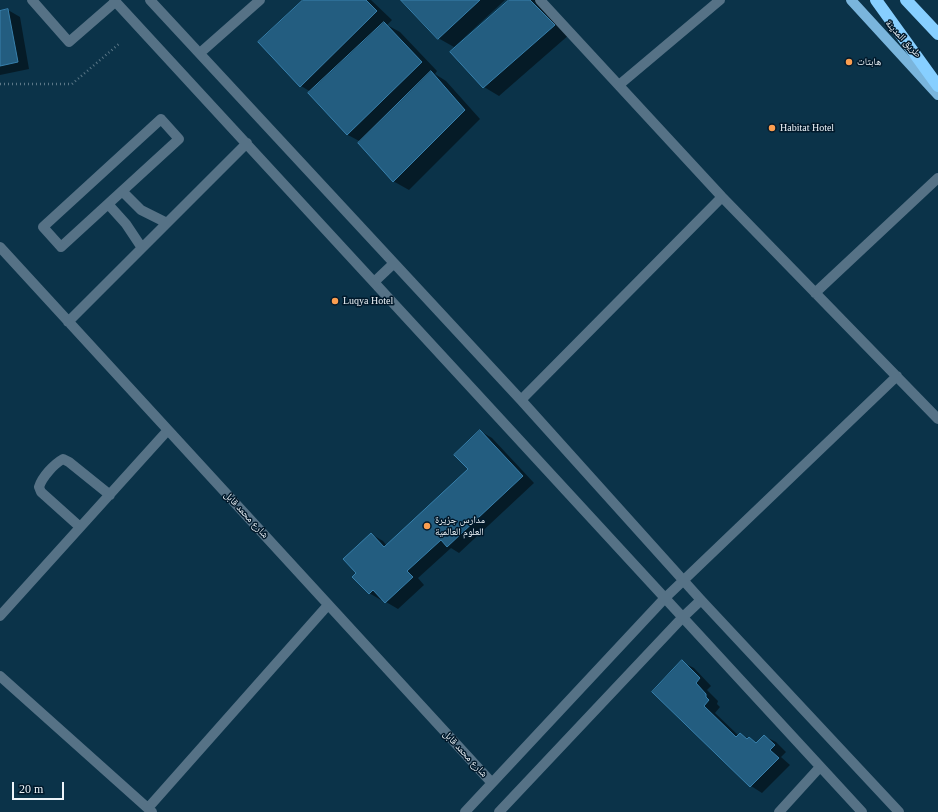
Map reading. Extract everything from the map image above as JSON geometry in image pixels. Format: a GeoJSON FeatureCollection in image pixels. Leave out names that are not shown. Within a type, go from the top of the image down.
{"type":"FeatureCollection","features":[{"type":"Feature","properties":{"kind":"highway"},"geometry":{"type":"LineString","coordinates":[[876,0],[938,86]]}},
{"type":"Feature","properties":{"kind":"highway"},"geometry":{"type":"LineString","coordinates":[[906,0],[938,34]]}},
{"type":"Feature","properties":{"kind":"main road","name":"طريق المدينة"},"geometry":{"type":"LineString","coordinates":[[851,0],[938,95]]}},
{"type":"Feature","properties":{"kind":"street"},"geometry":{"type":"LineString","coordinates":[[32,0],[69,42],[114,1],[862,812]]}},
{"type":"Feature","properties":{"kind":"street"},"geometry":{"type":"LineString","coordinates":[[150,0],[521,400],[701,600],[899,812]]}},
{"type":"Feature","properties":{"kind":"street"},"geometry":{"type":"LineString","coordinates":[[200,53],[260,0]]}},
{"type":"Feature","properties":{"kind":"street"},"geometry":{"type":"LineString","coordinates":[[540,0],[722,196],[938,419]]}},
{"type":"Feature","properties":{"kind":"street"},"geometry":{"type":"LineString","coordinates":[[619,85],[720,0]]}},
{"type":"Feature","properties":{"kind":"street"},"geometry":{"type":"LineString","coordinates":[[161,119],[179,139],[108,204],[61,247],[43,227],[161,119]]}},
{"type":"Feature","properties":{"kind":"street"},"geometry":{"type":"LineString","coordinates":[[68,322],[246,143]]}},
{"type":"Feature","properties":{"kind":"street"},"geometry":{"type":"LineString","coordinates":[[815,293],[938,178]]}},
{"type":"Feature","properties":{"kind":"street"},"geometry":{"type":"LineString","coordinates":[[122,191],[141,210],[166,223]]}},
{"type":"Feature","properties":{"kind":"street"},"geometry":{"type":"LineString","coordinates":[[521,400],[722,196]]}},
{"type":"Feature","properties":{"kind":"street"},"geometry":{"type":"LineString","coordinates":[[108,204],[126,224],[142,248]]}},
{"type":"Feature","properties":{"kind":"street","name":"شارع محمد قابل"},"geometry":{"type":"LineString","coordinates":[[0,247],[492,783]]}},
{"type":"Feature","properties":{"kind":"street"},"geometry":{"type":"LineString","coordinates":[[374,282],[394,263]]}},
{"type":"Feature","properties":{"kind":"street"},"geometry":{"type":"LineString","coordinates":[[465,812],[664,599],[897,376]]}},
{"type":"Feature","properties":{"kind":"street"},"geometry":{"type":"LineString","coordinates":[[0,616],[168,430]]}},
{"type":"Feature","properties":{"kind":"street"},"geometry":{"type":"LineString","coordinates":[[80,528],[41,492],[39,487],[41,481],[59,461],[63,459],[69,462],[110,495]]}},
{"type":"Feature","properties":{"kind":"street"},"geometry":{"type":"LineString","coordinates":[[499,812],[682,618],[701,600]]}},
{"type":"Feature","properties":{"kind":"street"},"geometry":{"type":"LineString","coordinates":[[0,676],[150,810],[328,605]]}},
{"type":"Feature","properties":{"kind":"street"},"geometry":{"type":"LineString","coordinates":[[779,812],[820,767]]}},
{"type":"Feature","properties":{"kind":"path"},"geometry":{"type":"LineString","coordinates":[[0,84],[72,84],[120,42]]}},
{"type":"Feature","properties":{"kind":"building"},"geometry":{"type":"Polygon","coordinates":[[[303,0],[366,0],[377,11],[300,87],[258,42],[303,0]]]}},
{"type":"Feature","properties":{"kind":"building"},"geometry":{"type":"Polygon","coordinates":[[[401,0],[480,0],[438,39],[401,0]]]}},
{"type":"Feature","properties":{"kind":"building"},"geometry":{"type":"Polygon","coordinates":[[[509,0],[530,0],[555,25],[483,88],[450,52],[509,0]]]}},
{"type":"Feature","properties":{"kind":"building"},"geometry":{"type":"Polygon","coordinates":[[[8,9],[18,62],[0,66],[0,11],[8,9]]]}},
{"type":"Feature","properties":{"kind":"building"},"geometry":{"type":"Polygon","coordinates":[[[384,22],[422,62],[347,135],[308,93],[384,22]]]}},
{"type":"Feature","properties":{"kind":"building"},"geometry":{"type":"Polygon","coordinates":[[[431,71],[465,110],[393,182],[358,143],[431,71]]]}},
{"type":"Feature","properties":{"kind":"building","name":"مدارس جزيرة العلوم العالمية"},"geometry":{"type":"Polygon","coordinates":[[[480,430],[523,476],[447,547],[441,540],[407,571],[413,577],[385,603],[373,590],[369,594],[352,577],[356,573],[343,559],[371,533],[384,547],[468,469],[454,455],[480,430]]]}},
{"type":"Feature","properties":{"kind":"building"},"geometry":{"type":"Polygon","coordinates":[[[682,660],[700,678],[696,683],[706,694],[706,697],[709,700],[704,706],[736,737],[740,733],[747,739],[749,737],[756,743],[764,735],[775,745],[770,750],[779,758],[750,787],[652,692],[682,660]]]}},
{"type":"Feature","properties":{"kind":"place","name":"هابتات"},"geometry":{"type":"Point","coordinates":[849,62]}},
{"type":"Feature","properties":{"kind":"place","name":"Habitat Hotel"},"geometry":{"type":"Point","coordinates":[772,128]}},
{"type":"Feature","properties":{"kind":"place","name":"Luqya Hotel"},"geometry":{"type":"Point","coordinates":[335,301]}},
{"type":"Feature","properties":{"kind":"place","name":"مدارس جزيرة العلوم العالمية"},"geometry":{"type":"Point","coordinates":[427,526]}}]}
